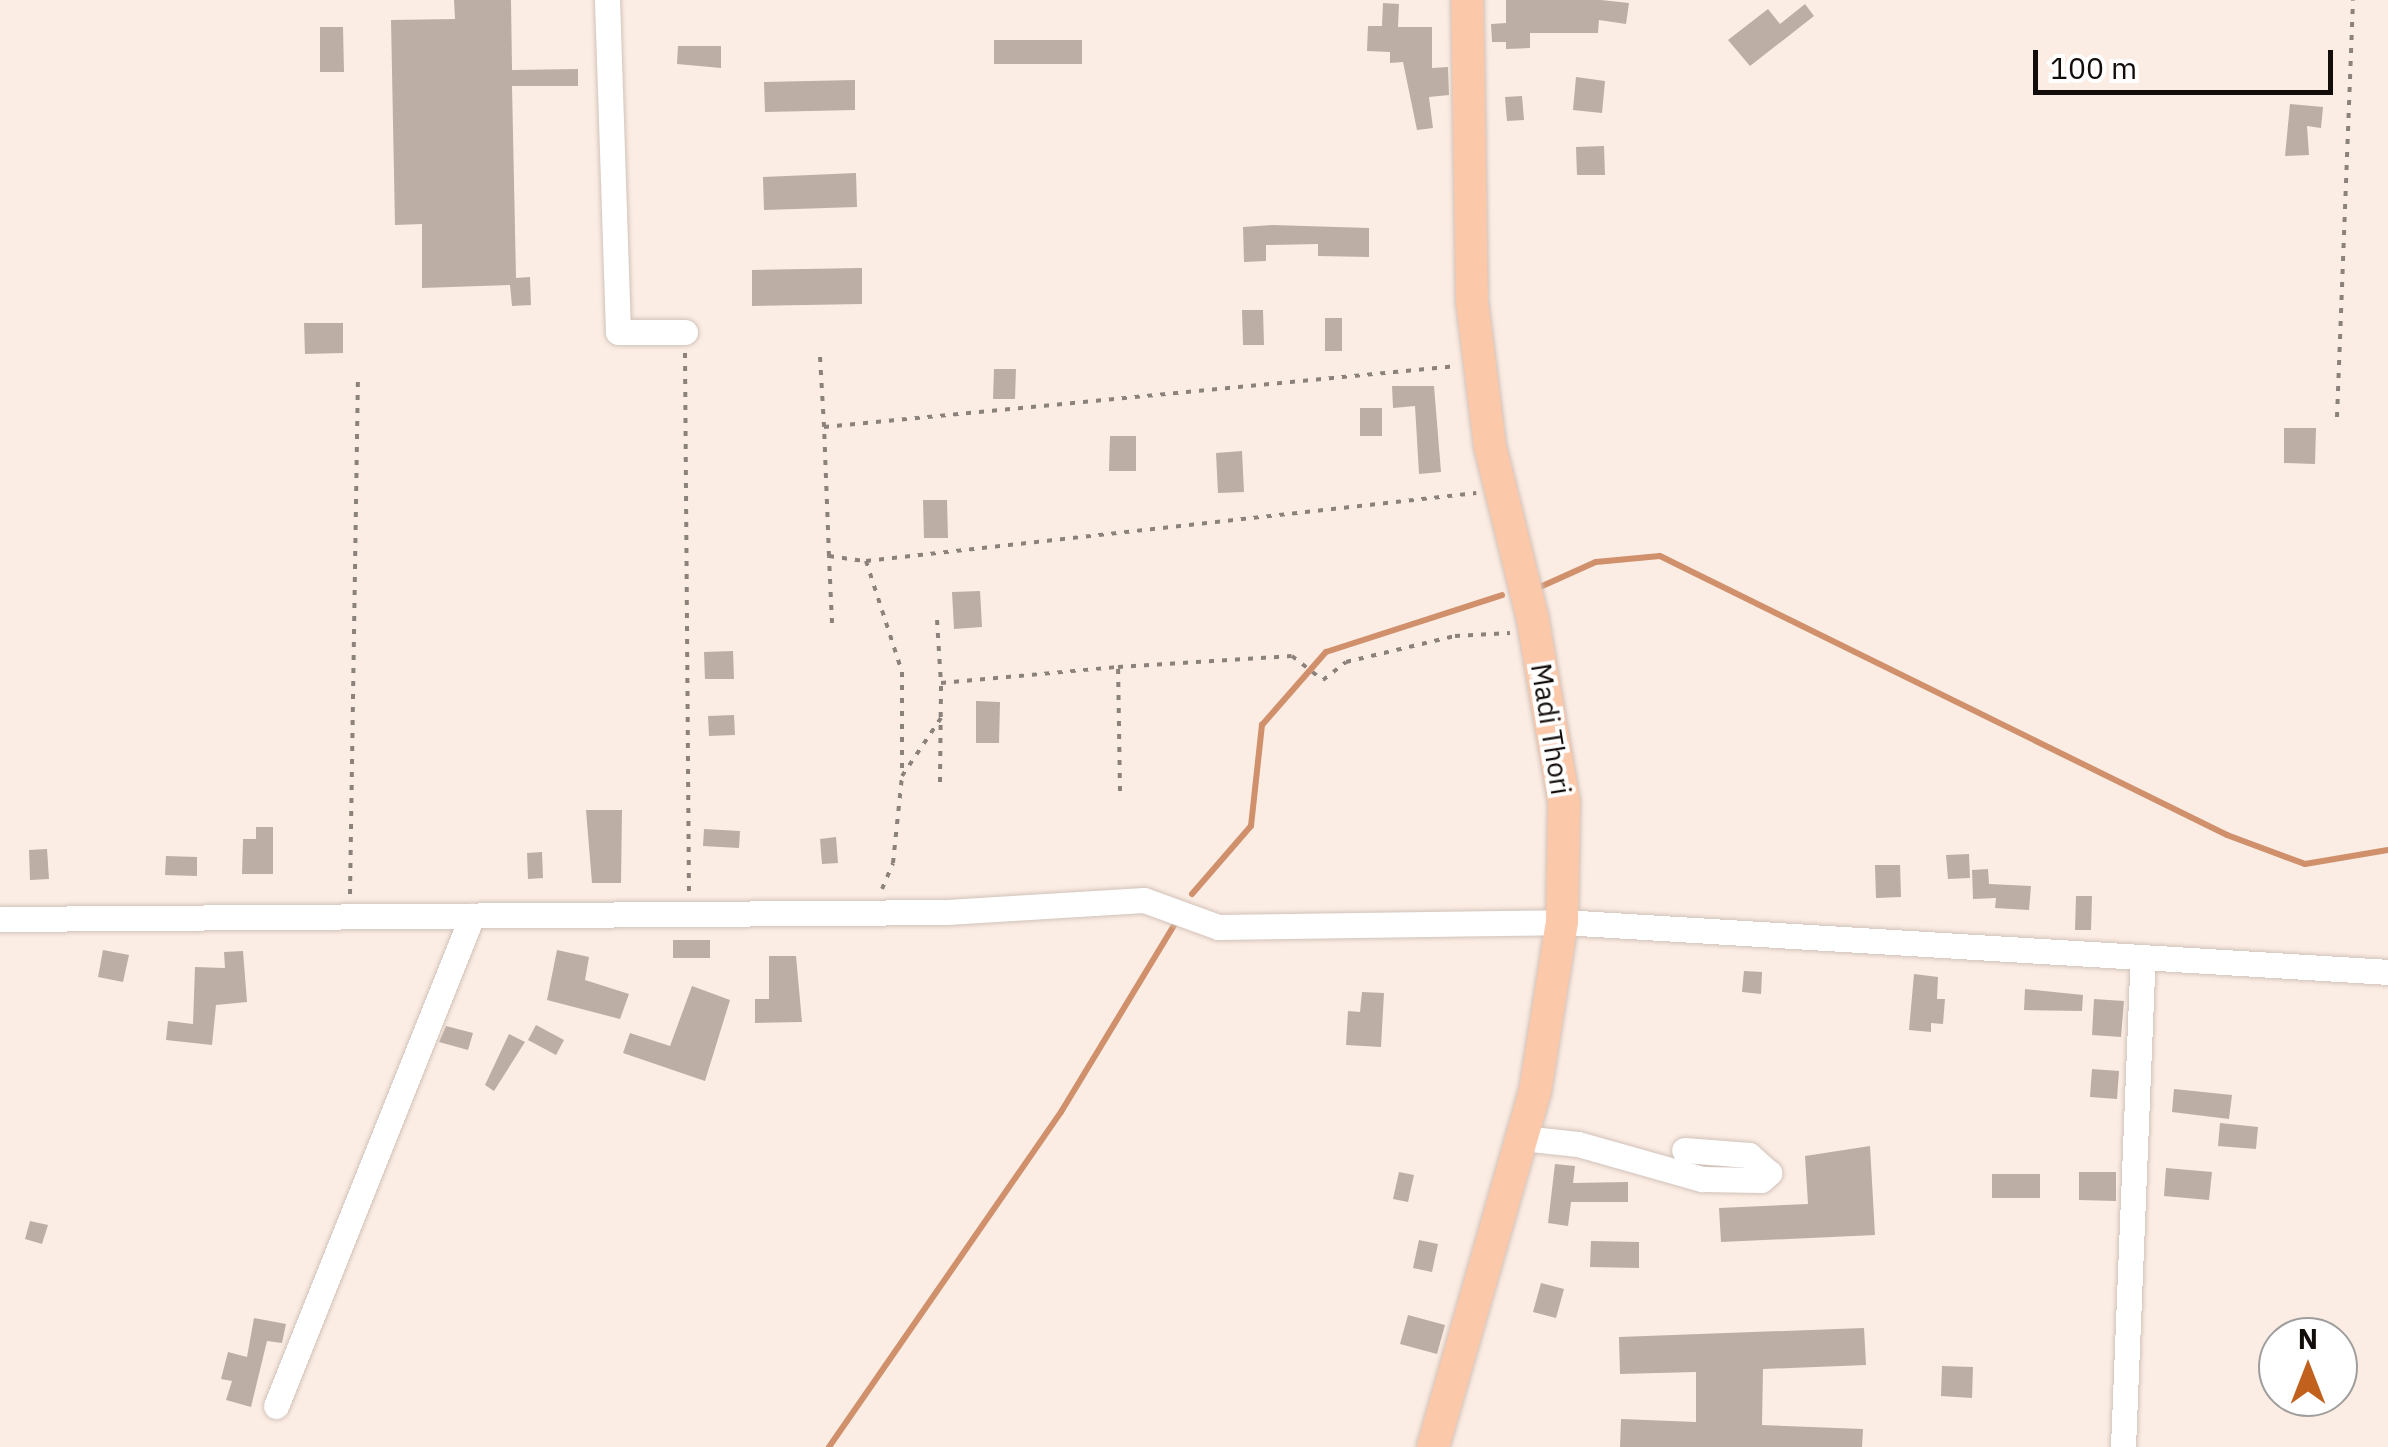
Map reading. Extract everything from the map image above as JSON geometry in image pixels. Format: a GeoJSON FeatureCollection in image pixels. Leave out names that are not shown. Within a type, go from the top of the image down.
{"type":"FeatureCollection","features":[{"type":"Feature","properties":{"kind":"main road","name":"Madi Thori"},"geometry":{"type":"LineString","coordinates":[[1432,1447],[1522,1138],[1562,922],[1564,802],[1535,632],[1500,488],[1472,302],[1467,0]]}},
{"type":"Feature","properties":{"kind":"street"},"geometry":{"type":"LineString","coordinates":[[607,0],[618,332],[685,332]]}},
{"type":"Feature","properties":{"kind":"street"},"geometry":{"type":"LineString","coordinates":[[0,919],[872,913],[1144,900],[1218,927],[1562,922],[2388,972]]}},
{"type":"Feature","properties":{"kind":"street"},"geometry":{"type":"LineString","coordinates":[[276,1406],[472,916]]}},
{"type":"Feature","properties":{"kind":"street"},"geometry":{"type":"LineString","coordinates":[[2123,1447],[2143,958]]}},
{"type":"Feature","properties":{"kind":"street"},"geometry":{"type":"LineString","coordinates":[[1522,1138],[1578,1144],[1702,1180],[1761,1180],[1769,1174],[1748,1155],[1684,1150]]}},
{"type":"Feature","properties":{"kind":"path"},"geometry":{"type":"LineString","coordinates":[[2337,416],[2353,0]]}},
{"type":"Feature","properties":{"kind":"path"},"geometry":{"type":"LineString","coordinates":[[685,332],[690,899]]}},
{"type":"Feature","properties":{"kind":"path"},"geometry":{"type":"LineString","coordinates":[[820,357],[832,623]]}},
{"type":"Feature","properties":{"kind":"path"},"geometry":{"type":"LineString","coordinates":[[824,426],[1479,364]]}},
{"type":"Feature","properties":{"kind":"path"},"geometry":{"type":"LineString","coordinates":[[349,917],[358,374]]}},
{"type":"Feature","properties":{"kind":"path"},"geometry":{"type":"LineString","coordinates":[[829,556],[866,561],[1451,499],[1500,488]]}},
{"type":"Feature","properties":{"kind":"path"},"geometry":{"type":"LineString","coordinates":[[866,561],[902,672],[902,776],[892,864],[872,913]]}},
{"type":"Feature","properties":{"kind":"path"},"geometry":{"type":"LineString","coordinates":[[937,620],[940,782]]}},
{"type":"Feature","properties":{"kind":"path"},"geometry":{"type":"LineString","coordinates":[[941,683],[1292,656],[1323,680],[1346,662],[1455,636],[1535,632]]}},
{"type":"Feature","properties":{"kind":"path"},"geometry":{"type":"LineString","coordinates":[[1118,667],[1120,791]]}},
{"type":"Feature","properties":{"kind":"path"},"geometry":{"type":"LineString","coordinates":[[902,776],[940,718]]}},
{"type":"Feature","properties":{"kind":"building"},"geometry":{"type":"Polygon","coordinates":[[[454,0],[511,0],[512,70],[578,69],[578,86],[512,86],[516,278],[530,277],[531,305],[512,306],[510,285],[422,288],[422,224],[395,225],[391,20],[455,19],[454,0]]]}},
{"type":"Feature","properties":{"kind":"building"},"geometry":{"type":"Polygon","coordinates":[[[1506,0],[1629,3],[1626,24],[1599,20],[1598,33],[1530,33],[1530,48],[1506,49],[1506,42],[1492,42],[1491,24],[1506,23],[1506,0]]]}},
{"type":"Feature","properties":{"kind":"building"},"geometry":{"type":"Polygon","coordinates":[[[1383,3],[1399,4],[1398,27],[1432,27],[1432,68],[1448,67],[1449,95],[1429,97],[1433,128],[1417,130],[1403,62],[1390,63],[1390,52],[1367,51],[1368,26],[1382,26],[1383,3]]]}},
{"type":"Feature","properties":{"kind":"building"},"geometry":{"type":"Polygon","coordinates":[[[1805,4],[1814,16],[1750,66],[1728,40],[1768,9],[1780,24],[1805,4]]]}},
{"type":"Feature","properties":{"kind":"building"},"geometry":{"type":"Polygon","coordinates":[[[320,27],[343,27],[344,72],[320,72],[320,27]]]}},
{"type":"Feature","properties":{"kind":"building"},"geometry":{"type":"Polygon","coordinates":[[[994,40],[1082,40],[1082,64],[994,64],[994,40]]]}},
{"type":"Feature","properties":{"kind":"building"},"geometry":{"type":"Polygon","coordinates":[[[678,46],[721,46],[721,68],[677,64],[678,46]]]}},
{"type":"Feature","properties":{"kind":"building"},"geometry":{"type":"Polygon","coordinates":[[[1576,77],[1605,81],[1602,113],[1573,110],[1576,77]]]}},
{"type":"Feature","properties":{"kind":"building"},"geometry":{"type":"Polygon","coordinates":[[[855,80],[855,110],[765,112],[764,82],[855,80]]]}},
{"type":"Feature","properties":{"kind":"building"},"geometry":{"type":"Polygon","coordinates":[[[1522,96],[1524,120],[1507,121],[1505,97],[1522,96]]]}},
{"type":"Feature","properties":{"kind":"building"},"geometry":{"type":"Polygon","coordinates":[[[2290,104],[2323,107],[2321,128],[2307,126],[2309,155],[2285,156],[2290,104]]]}},
{"type":"Feature","properties":{"kind":"building"},"geometry":{"type":"Polygon","coordinates":[[[1604,146],[1605,175],[1577,175],[1576,147],[1604,146]]]}},
{"type":"Feature","properties":{"kind":"building"},"geometry":{"type":"Polygon","coordinates":[[[856,173],[857,207],[764,210],[763,177],[856,173]]]}},
{"type":"Feature","properties":{"kind":"building"},"geometry":{"type":"Polygon","coordinates":[[[1243,227],[1369,228],[1369,257],[1318,256],[1318,244],[1266,245],[1266,261],[1244,262],[1243,227]]]}},
{"type":"Feature","properties":{"kind":"building"},"geometry":{"type":"Polygon","coordinates":[[[862,268],[862,304],[752,306],[752,270],[862,268]]]}},
{"type":"Feature","properties":{"kind":"building"},"geometry":{"type":"Polygon","coordinates":[[[1242,310],[1263,310],[1264,345],[1243,345],[1242,310]]]}},
{"type":"Feature","properties":{"kind":"building"},"geometry":{"type":"Polygon","coordinates":[[[1325,318],[1342,318],[1342,351],[1325,351],[1325,318]]]}},
{"type":"Feature","properties":{"kind":"building"},"geometry":{"type":"Polygon","coordinates":[[[304,323],[343,323],[343,353],[305,354],[304,323]]]}},
{"type":"Feature","properties":{"kind":"building"},"geometry":{"type":"Polygon","coordinates":[[[994,369],[1016,369],[1015,399],[993,399],[994,369]]]}},
{"type":"Feature","properties":{"kind":"building"},"geometry":{"type":"Polygon","coordinates":[[[1392,386],[1434,386],[1441,472],[1419,474],[1415,406],[1393,408],[1392,386]]]}},
{"type":"Feature","properties":{"kind":"building"},"geometry":{"type":"Polygon","coordinates":[[[1360,408],[1382,408],[1382,436],[1360,436],[1360,408]]]}},
{"type":"Feature","properties":{"kind":"building"},"geometry":{"type":"Polygon","coordinates":[[[2284,428],[2316,428],[2315,464],[2284,463],[2284,428]]]}},
{"type":"Feature","properties":{"kind":"building"},"geometry":{"type":"Polygon","coordinates":[[[1110,436],[1136,436],[1136,471],[1109,471],[1110,436]]]}},
{"type":"Feature","properties":{"kind":"building"},"geometry":{"type":"Polygon","coordinates":[[[1242,451],[1244,492],[1218,493],[1216,453],[1242,451]]]}},
{"type":"Feature","properties":{"kind":"building"},"geometry":{"type":"Polygon","coordinates":[[[923,500],[947,500],[948,538],[924,538],[923,500]]]}},
{"type":"Feature","properties":{"kind":"building"},"geometry":{"type":"Polygon","coordinates":[[[980,591],[982,627],[954,629],[952,592],[980,591]]]}},
{"type":"Feature","properties":{"kind":"building"},"geometry":{"type":"Polygon","coordinates":[[[733,651],[734,679],[705,679],[704,652],[733,651]]]}},
{"type":"Feature","properties":{"kind":"building"},"geometry":{"type":"Polygon","coordinates":[[[976,701],[1000,702],[999,743],[976,743],[976,701]]]}},
{"type":"Feature","properties":{"kind":"building"},"geometry":{"type":"Polygon","coordinates":[[[734,715],[735,735],[709,736],[708,716],[734,715]]]}},
{"type":"Feature","properties":{"kind":"building"},"geometry":{"type":"Polygon","coordinates":[[[586,810],[622,810],[621,883],[592,883],[586,810]]]}},
{"type":"Feature","properties":{"kind":"building"},"geometry":{"type":"Polygon","coordinates":[[[256,827],[273,827],[273,874],[242,874],[243,839],[256,839],[256,827]]]}},
{"type":"Feature","properties":{"kind":"building"},"geometry":{"type":"Polygon","coordinates":[[[704,829],[740,831],[739,848],[703,846],[704,829]]]}},
{"type":"Feature","properties":{"kind":"building"},"geometry":{"type":"Polygon","coordinates":[[[836,837],[838,863],[822,864],[820,839],[836,837]]]}},
{"type":"Feature","properties":{"kind":"building"},"geometry":{"type":"Polygon","coordinates":[[[47,849],[49,879],[30,880],[29,850],[47,849]]]}},
{"type":"Feature","properties":{"kind":"building"},"geometry":{"type":"Polygon","coordinates":[[[542,852],[543,878],[528,879],[527,853],[542,852]]]}},
{"type":"Feature","properties":{"kind":"building"},"geometry":{"type":"Polygon","coordinates":[[[1969,854],[1970,878],[1948,879],[1946,855],[1969,854]]]}},
{"type":"Feature","properties":{"kind":"building"},"geometry":{"type":"Polygon","coordinates":[[[166,856],[197,857],[197,876],[165,875],[166,856]]]}},
{"type":"Feature","properties":{"kind":"building"},"geometry":{"type":"Polygon","coordinates":[[[1875,865],[1900,865],[1901,897],[1876,898],[1875,865]]]}},
{"type":"Feature","properties":{"kind":"building"},"geometry":{"type":"Polygon","coordinates":[[[1988,869],[1989,884],[2031,886],[2029,910],[1995,908],[1996,898],[1973,899],[1972,870],[1988,869]]]}},
{"type":"Feature","properties":{"kind":"building"},"geometry":{"type":"Polygon","coordinates":[[[2076,896],[2092,896],[2091,930],[2075,930],[2076,896]]]}},
{"type":"Feature","properties":{"kind":"building"},"geometry":{"type":"Polygon","coordinates":[[[673,940],[710,940],[710,958],[673,958],[673,940]]]}},
{"type":"Feature","properties":{"kind":"building"},"geometry":{"type":"Polygon","coordinates":[[[103,950],[129,955],[123,982],[98,977],[103,950]]]}},
{"type":"Feature","properties":{"kind":"building"},"geometry":{"type":"Polygon","coordinates":[[[557,950],[589,957],[585,980],[629,994],[620,1019],[547,1000],[557,950]]]}},
{"type":"Feature","properties":{"kind":"building"},"geometry":{"type":"Polygon","coordinates":[[[243,951],[247,1002],[216,1005],[212,1045],[166,1040],[168,1021],[193,1024],[195,967],[225,968],[224,952],[243,951]]]}},
{"type":"Feature","properties":{"kind":"building"},"geometry":{"type":"Polygon","coordinates":[[[769,956],[796,956],[802,1022],[755,1023],[755,999],[769,999],[769,956]]]}},
{"type":"Feature","properties":{"kind":"building"},"geometry":{"type":"Polygon","coordinates":[[[1744,971],[1762,972],[1761,994],[1742,992],[1744,971]]]}},
{"type":"Feature","properties":{"kind":"building"},"geometry":{"type":"Polygon","coordinates":[[[1914,974],[1938,977],[1937,999],[1945,999],[1943,1024],[1931,1023],[1931,1032],[1909,1030],[1914,974]]]}},
{"type":"Feature","properties":{"kind":"building"},"geometry":{"type":"Polygon","coordinates":[[[692,986],[730,1000],[705,1081],[623,1053],[630,1033],[670,1046],[692,986]]]}},
{"type":"Feature","properties":{"kind":"building"},"geometry":{"type":"Polygon","coordinates":[[[2025,989],[2083,995],[2082,1011],[2024,1010],[2025,989]]]}},
{"type":"Feature","properties":{"kind":"building"},"geometry":{"type":"Polygon","coordinates":[[[1362,992],[1384,993],[1381,1047],[1346,1045],[1348,1011],[1360,1012],[1362,992]]]}},
{"type":"Feature","properties":{"kind":"building"},"geometry":{"type":"Polygon","coordinates":[[[2094,999],[2124,1001],[2121,1037],[2092,1035],[2094,999]]]}},
{"type":"Feature","properties":{"kind":"building"},"geometry":{"type":"Polygon","coordinates":[[[536,1025],[564,1040],[556,1055],[528,1040],[536,1025]]]}},
{"type":"Feature","properties":{"kind":"building"},"geometry":{"type":"Polygon","coordinates":[[[446,1026],[473,1033],[468,1050],[439,1042],[446,1026]]]}},
{"type":"Feature","properties":{"kind":"building"},"geometry":{"type":"Polygon","coordinates":[[[509,1034],[525,1042],[494,1091],[485,1085],[509,1034]]]}},
{"type":"Feature","properties":{"kind":"building"},"geometry":{"type":"Polygon","coordinates":[[[2092,1069],[2119,1071],[2117,1099],[2090,1097],[2092,1069]]]}},
{"type":"Feature","properties":{"kind":"building"},"geometry":{"type":"Polygon","coordinates":[[[2174,1089],[2232,1095],[2229,1119],[2172,1112],[2174,1089]]]}},
{"type":"Feature","properties":{"kind":"building"},"geometry":{"type":"Polygon","coordinates":[[[2220,1123],[2258,1127],[2256,1149],[2218,1146],[2220,1123]]]}},
{"type":"Feature","properties":{"kind":"building"},"geometry":{"type":"Polygon","coordinates":[[[1870,1146],[1875,1235],[1721,1242],[1719,1208],[1808,1204],[1805,1156],[1870,1146]]]}},
{"type":"Feature","properties":{"kind":"building"},"geometry":{"type":"Polygon","coordinates":[[[1555,1164],[1575,1166],[1573,1183],[1628,1182],[1628,1202],[1571,1202],[1568,1226],[1548,1223],[1555,1164]]]}},
{"type":"Feature","properties":{"kind":"building"},"geometry":{"type":"Polygon","coordinates":[[[2166,1168],[2212,1172],[2209,1200],[2164,1196],[2166,1168]]]}},
{"type":"Feature","properties":{"kind":"building"},"geometry":{"type":"Polygon","coordinates":[[[1399,1172],[1414,1175],[1408,1202],[1393,1199],[1399,1172]]]}},
{"type":"Feature","properties":{"kind":"building"},"geometry":{"type":"Polygon","coordinates":[[[2079,1172],[2116,1172],[2116,1201],[2079,1200],[2079,1172]]]}},
{"type":"Feature","properties":{"kind":"building"},"geometry":{"type":"Polygon","coordinates":[[[1992,1174],[2040,1174],[2040,1198],[1992,1198],[1992,1174]]]}},
{"type":"Feature","properties":{"kind":"building"},"geometry":{"type":"Polygon","coordinates":[[[30,1221],[48,1225],[42,1244],[25,1239],[30,1221]]]}},
{"type":"Feature","properties":{"kind":"building"},"geometry":{"type":"Polygon","coordinates":[[[1419,1240],[1438,1244],[1432,1272],[1413,1268],[1419,1240]]]}},
{"type":"Feature","properties":{"kind":"building"},"geometry":{"type":"Polygon","coordinates":[[[1591,1241],[1639,1242],[1639,1268],[1590,1267],[1591,1241]]]}},
{"type":"Feature","properties":{"kind":"building"},"geometry":{"type":"Polygon","coordinates":[[[1541,1283],[1564,1289],[1556,1318],[1533,1312],[1541,1283]]]}},
{"type":"Feature","properties":{"kind":"building"},"geometry":{"type":"Polygon","coordinates":[[[1408,1315],[1445,1325],[1437,1354],[1400,1344],[1408,1315]]]}},
{"type":"Feature","properties":{"kind":"building"},"geometry":{"type":"Polygon","coordinates":[[[254,1318],[286,1324],[282,1343],[267,1341],[251,1407],[226,1400],[232,1381],[221,1379],[228,1352],[247,1357],[254,1318]]]}},
{"type":"Feature","properties":{"kind":"building"},"geometry":{"type":"Polygon","coordinates":[[[1864,1328],[1866,1365],[1763,1369],[1762,1425],[1863,1429],[1862,1447],[1620,1447],[1621,1419],[1696,1422],[1696,1372],[1620,1374],[1619,1337],[1864,1328]]]}},
{"type":"Feature","properties":{"kind":"building"},"geometry":{"type":"Polygon","coordinates":[[[1942,1366],[1973,1367],[1972,1398],[1941,1396],[1942,1366]]]}},
{"type":"Feature","properties":{"kind":"waterway"},"geometry":{"type":"LineString","coordinates":[[1540,587],[1596,562],[1660,556],[2227,835],[2305,864],[2388,850]]}},
{"type":"Feature","properties":{"kind":"waterway"},"geometry":{"type":"LineString","coordinates":[[1192,894],[1251,826],[1262,725],[1326,652],[1502,595]]}},
{"type":"Feature","properties":{"kind":"waterway"},"geometry":{"type":"LineString","coordinates":[[829,1447],[1061,1112],[1175,924]]}}]}
